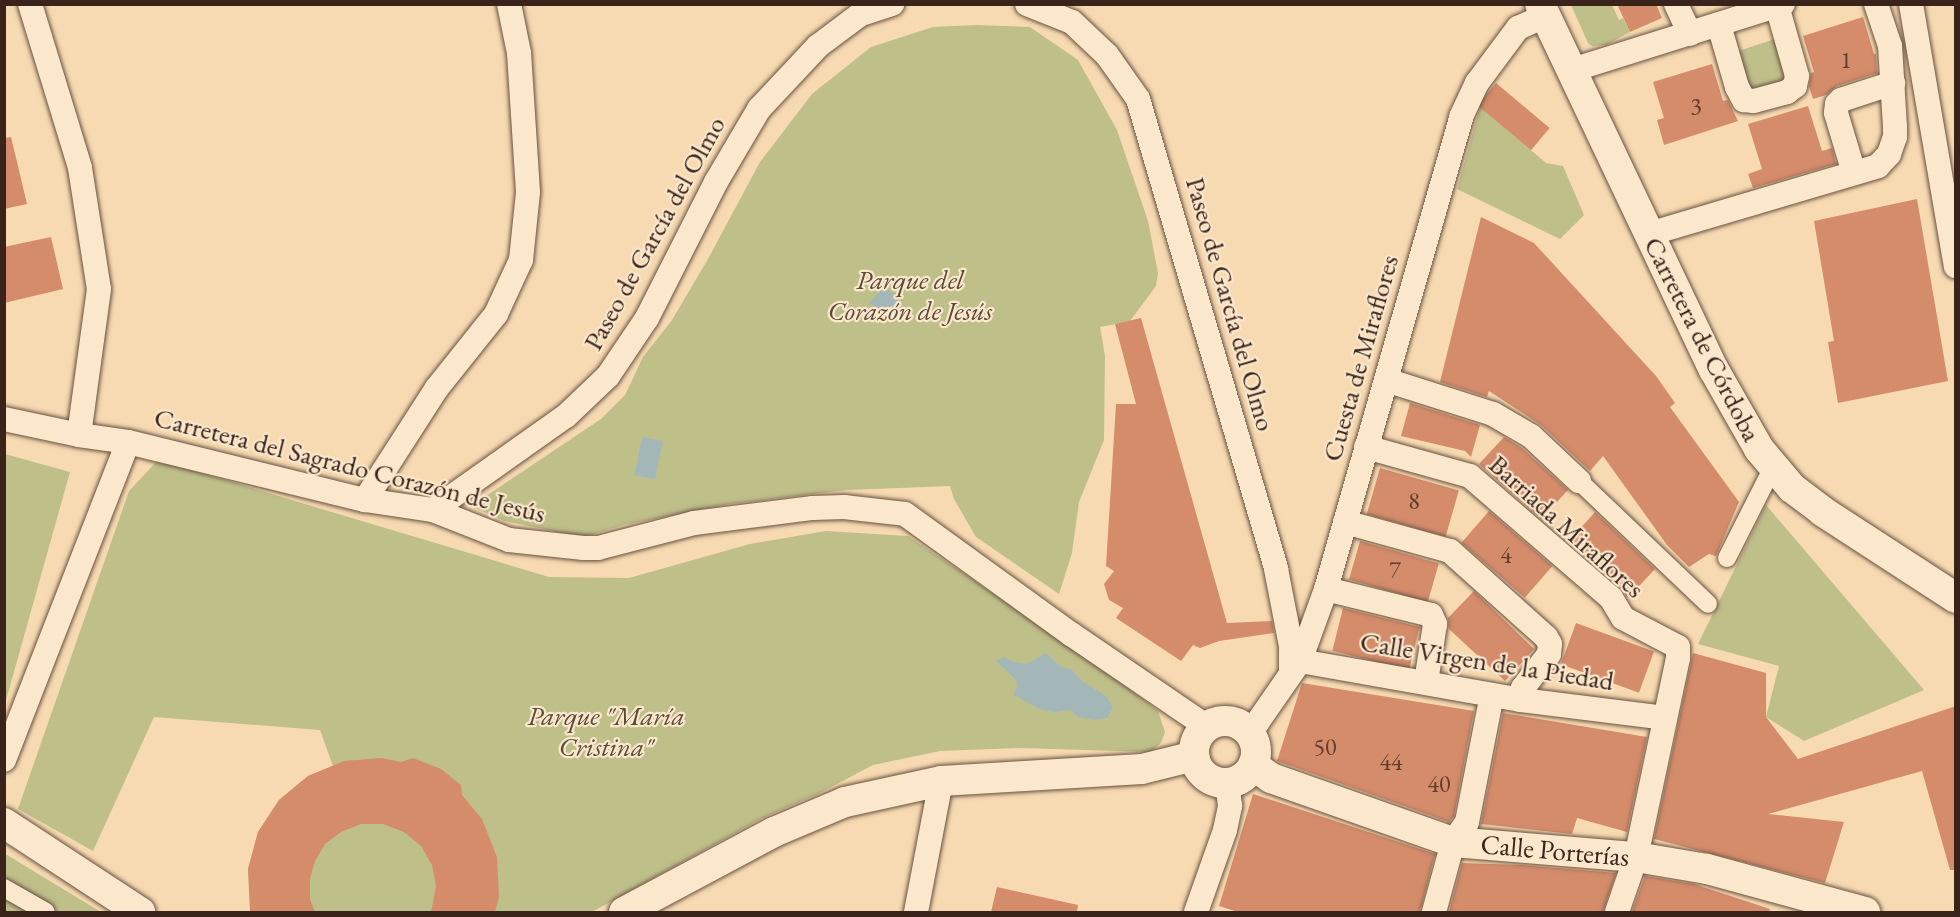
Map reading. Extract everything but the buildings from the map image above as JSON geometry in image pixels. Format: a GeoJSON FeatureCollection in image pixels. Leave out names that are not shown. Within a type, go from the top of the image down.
{"type":"FeatureCollection","features":[{"type":"Feature","properties":{"kind":"street"},"geometry":{"type":"LineString","coordinates":[[30,4],[80,168],[99,289],[79,435]]}},
{"type":"Feature","properties":{"kind":"street"},"geometry":{"type":"LineString","coordinates":[[365,500],[437,388],[496,314],[521,260],[528,192],[519,53],[509,4]]}},
{"type":"Feature","properties":{"kind":"street","name":"Paseo de García del Olmo"},"geometry":{"type":"LineString","coordinates":[[433,510],[566,416],[608,376],[647,318],[716,182],[759,109],[818,46],[861,14],[892,4]]}},
{"type":"Feature","properties":{"kind":"street","name":"Paseo de García del Olmo"},"geometry":{"type":"LineString","coordinates":[[1027,4],[1072,22],[1107,55],[1138,99],[1276,569],[1295,668]]}},
{"type":"Feature","properties":{"kind":"street"},"geometry":{"type":"LineString","coordinates":[[1676,4],[1690,34]]}},
{"type":"Feature","properties":{"kind":"street"},"geometry":{"type":"LineString","coordinates":[[1649,234],[1878,166],[1889,154],[1895,137],[1890,46],[1876,4]]}},
{"type":"Feature","properties":{"kind":"street"},"geometry":{"type":"LineString","coordinates":[[1911,4],[1956,267]]}},
{"type":"Feature","properties":{"kind":"street"},"geometry":{"type":"LineString","coordinates":[[1572,70],[1770,7],[1797,76],[1794,86],[1787,92],[1754,101],[1744,99],[1737,87],[1719,25]]}},
{"type":"Feature","properties":{"kind":"street","name":"Cuesta de Miraflores"},"geometry":{"type":"LineString","coordinates":[[1246,729],[1257,723],[1295,668],[1326,589],[1461,117],[1477,83],[1518,28],[1542,10]]}},
{"type":"Feature","properties":{"kind":"street","name":"Carretera de Córdoba"},"geometry":{"type":"LineString","coordinates":[[1542,10],[1714,370],[1759,449],[1792,488],[1831,518],[1956,598]]}},
{"type":"Feature","properties":{"kind":"street"},"geometry":{"type":"LineString","coordinates":[[1854,173],[1836,113],[1837,104],[1841,100],[1893,83]]}},
{"type":"Feature","properties":{"kind":"street","name":"Barriada Miraflores"},"geometry":{"type":"LineString","coordinates":[[1386,380],[1493,414],[1531,435],[1580,481]]}},
{"type":"Feature","properties":{"kind":"street","name":"Carretera del Sagrado Corazón de Jesús"},"geometry":{"type":"LineString","coordinates":[[4,418],[79,435],[128,442],[365,500],[433,510],[509,540],[598,548],[694,523],[813,508],[844,507],[905,514],[1071,634],[1206,726]]}},
{"type":"Feature","properties":{"kind":"street"},"geometry":{"type":"LineString","coordinates":[[4,760],[128,442]]}},
{"type":"Feature","properties":{"kind":"street","name":"Barriada Miraflores"},"geometry":{"type":"LineString","coordinates":[[1366,447],[1470,476],[1611,598],[1623,618],[1678,647],[1678,658],[1665,718]]}},
{"type":"Feature","properties":{"kind":"street"},"geometry":{"type":"LineString","coordinates":[[1727,558],[1773,467]]}},
{"type":"Feature","properties":{"kind":"street"},"geometry":{"type":"LineString","coordinates":[[1580,481],[1708,604]]}},
{"type":"Feature","properties":{"kind":"street"},"geometry":{"type":"LineString","coordinates":[[1345,522],[1450,551],[1548,639],[1549,654],[1523,688],[1521,700]]}},
{"type":"Feature","properties":{"kind":"street"},"geometry":{"type":"LineString","coordinates":[[1326,589],[1431,615],[1436,624],[1426,682]]}},
{"type":"Feature","properties":{"kind":"street","name":"Calle Virgen de la Piedad"},"geometry":{"type":"LineString","coordinates":[[1295,668],[1426,682],[1521,700],[1665,718]]}},
{"type":"Feature","properties":{"kind":"street"},"geometry":{"type":"LineString","coordinates":[[1434,912],[1453,842],[1467,822],[1492,695]]}},
{"type":"Feature","properties":{"kind":"street"},"geometry":{"type":"LineString","coordinates":[[1617,912],[1636,856],[1665,718]]}},
{"type":"Feature","properties":{"kind":"street"},"geometry":{"type":"LineString","coordinates":[[1218,722],[1232,722],[1246,729],[1254,742],[1253,765],[1245,777],[1227,782],[1205,775],[1194,756],[1197,734],[1206,726],[1218,722]]}},
{"type":"Feature","properties":{"kind":"street"},"geometry":{"type":"LineString","coordinates":[[624,912],[784,828],[845,802],[941,781],[1142,769],[1194,756]]}},
{"type":"Feature","properties":{"kind":"street","name":"Calle Porterías"},"geometry":{"type":"LineString","coordinates":[[1253,765],[1271,778],[1453,842],[1636,856],[1707,869],[1865,912]]}},
{"type":"Feature","properties":{"kind":"street"},"geometry":{"type":"LineString","coordinates":[[916,912],[941,781]]}},
{"type":"Feature","properties":{"kind":"street"},"geometry":{"type":"LineString","coordinates":[[1196,912],[1225,830],[1230,806],[1227,782]]}},
{"type":"Feature","properties":{"kind":"street"},"geometry":{"type":"LineString","coordinates":[[4,823],[140,912]]}},
{"type":"Feature","properties":{"kind":"street"},"geometry":{"type":"LineString","coordinates":[[4,888],[46,912]]}},
{"type":"Feature","properties":{"kind":"green space"},"geometry":{"type":"Polygon","coordinates":[[[1571,5],[1612,5],[1619,20],[1623,18],[1630,32],[1606,45],[1592,46],[1588,43],[1571,5]]]}},
{"type":"Feature","properties":{"kind":"green space","name":"Parque del Corazón de Jesús"},"geometry":{"type":"Polygon","coordinates":[[[976,25],[1030,27],[1078,60],[1117,130],[1148,221],[1158,273],[1156,286],[1130,321],[1100,327],[1105,356],[1104,440],[1079,502],[1072,553],[1059,594],[976,537],[954,499],[950,486],[848,490],[729,504],[624,525],[583,537],[504,521],[471,506],[601,419],[625,395],[643,357],[672,320],[708,259],[760,162],[812,94],[871,47],[933,27],[976,25]]]}},
{"type":"Feature","properties":{"kind":"green space"},"geometry":{"type":"Polygon","coordinates":[[[1775,39],[1788,80],[1749,93],[1736,52],[1775,39]]]}},
{"type":"Feature","properties":{"kind":"green space"},"geometry":{"type":"Polygon","coordinates":[[[1480,107],[1546,163],[1563,166],[1584,215],[1560,239],[1457,189],[1480,107]]]}},
{"type":"Feature","properties":{"kind":"green space"},"geometry":{"type":"Polygon","coordinates":[[[4,454],[70,472],[5,704],[4,454]]]}},
{"type":"Feature","properties":{"kind":"green space","name":"Parque \"María Cristina\""},"geometry":{"type":"Polygon","coordinates":[[[158,460],[549,577],[629,578],[750,544],[826,531],[908,536],[1089,658],[1158,711],[1165,732],[1161,743],[1151,752],[1020,748],[940,751],[873,765],[818,794],[762,818],[592,912],[251,912],[248,869],[258,832],[279,800],[308,776],[333,766],[320,730],[154,717],[93,851],[18,809],[129,491],[158,460]]]}},
{"type":"Feature","properties":{"kind":"green space"},"geometry":{"type":"Polygon","coordinates":[[[1766,505],[1924,690],[1804,741],[1766,717],[1779,666],[1698,644],[1766,505]]]}},
{"type":"Feature","properties":{"kind":"green space"},"geometry":{"type":"Polygon","coordinates":[[[4,853],[35,872],[101,912],[5,912],[4,853]]]}},
{"type":"Feature","properties":{"kind":"shaded area"},"geometry":{"type":"Polygon","coordinates":[[[885,286],[901,303],[885,320],[875,313],[875,307],[869,303],[885,286]]]}},
{"type":"Feature","properties":{"kind":"shaded area"},"geometry":{"type":"Polygon","coordinates":[[[642,437],[663,441],[655,479],[635,475],[642,437]]]}},
{"type":"Feature","properties":{"kind":"shaded area"},"geometry":{"type":"Polygon","coordinates":[[[1046,653],[1061,667],[1071,669],[1082,681],[1106,696],[1113,707],[1107,718],[1094,720],[1078,717],[1070,710],[1055,712],[1039,709],[1014,695],[1017,686],[1015,679],[996,661],[1005,657],[1014,662],[1026,664],[1046,653]]]}}]}
